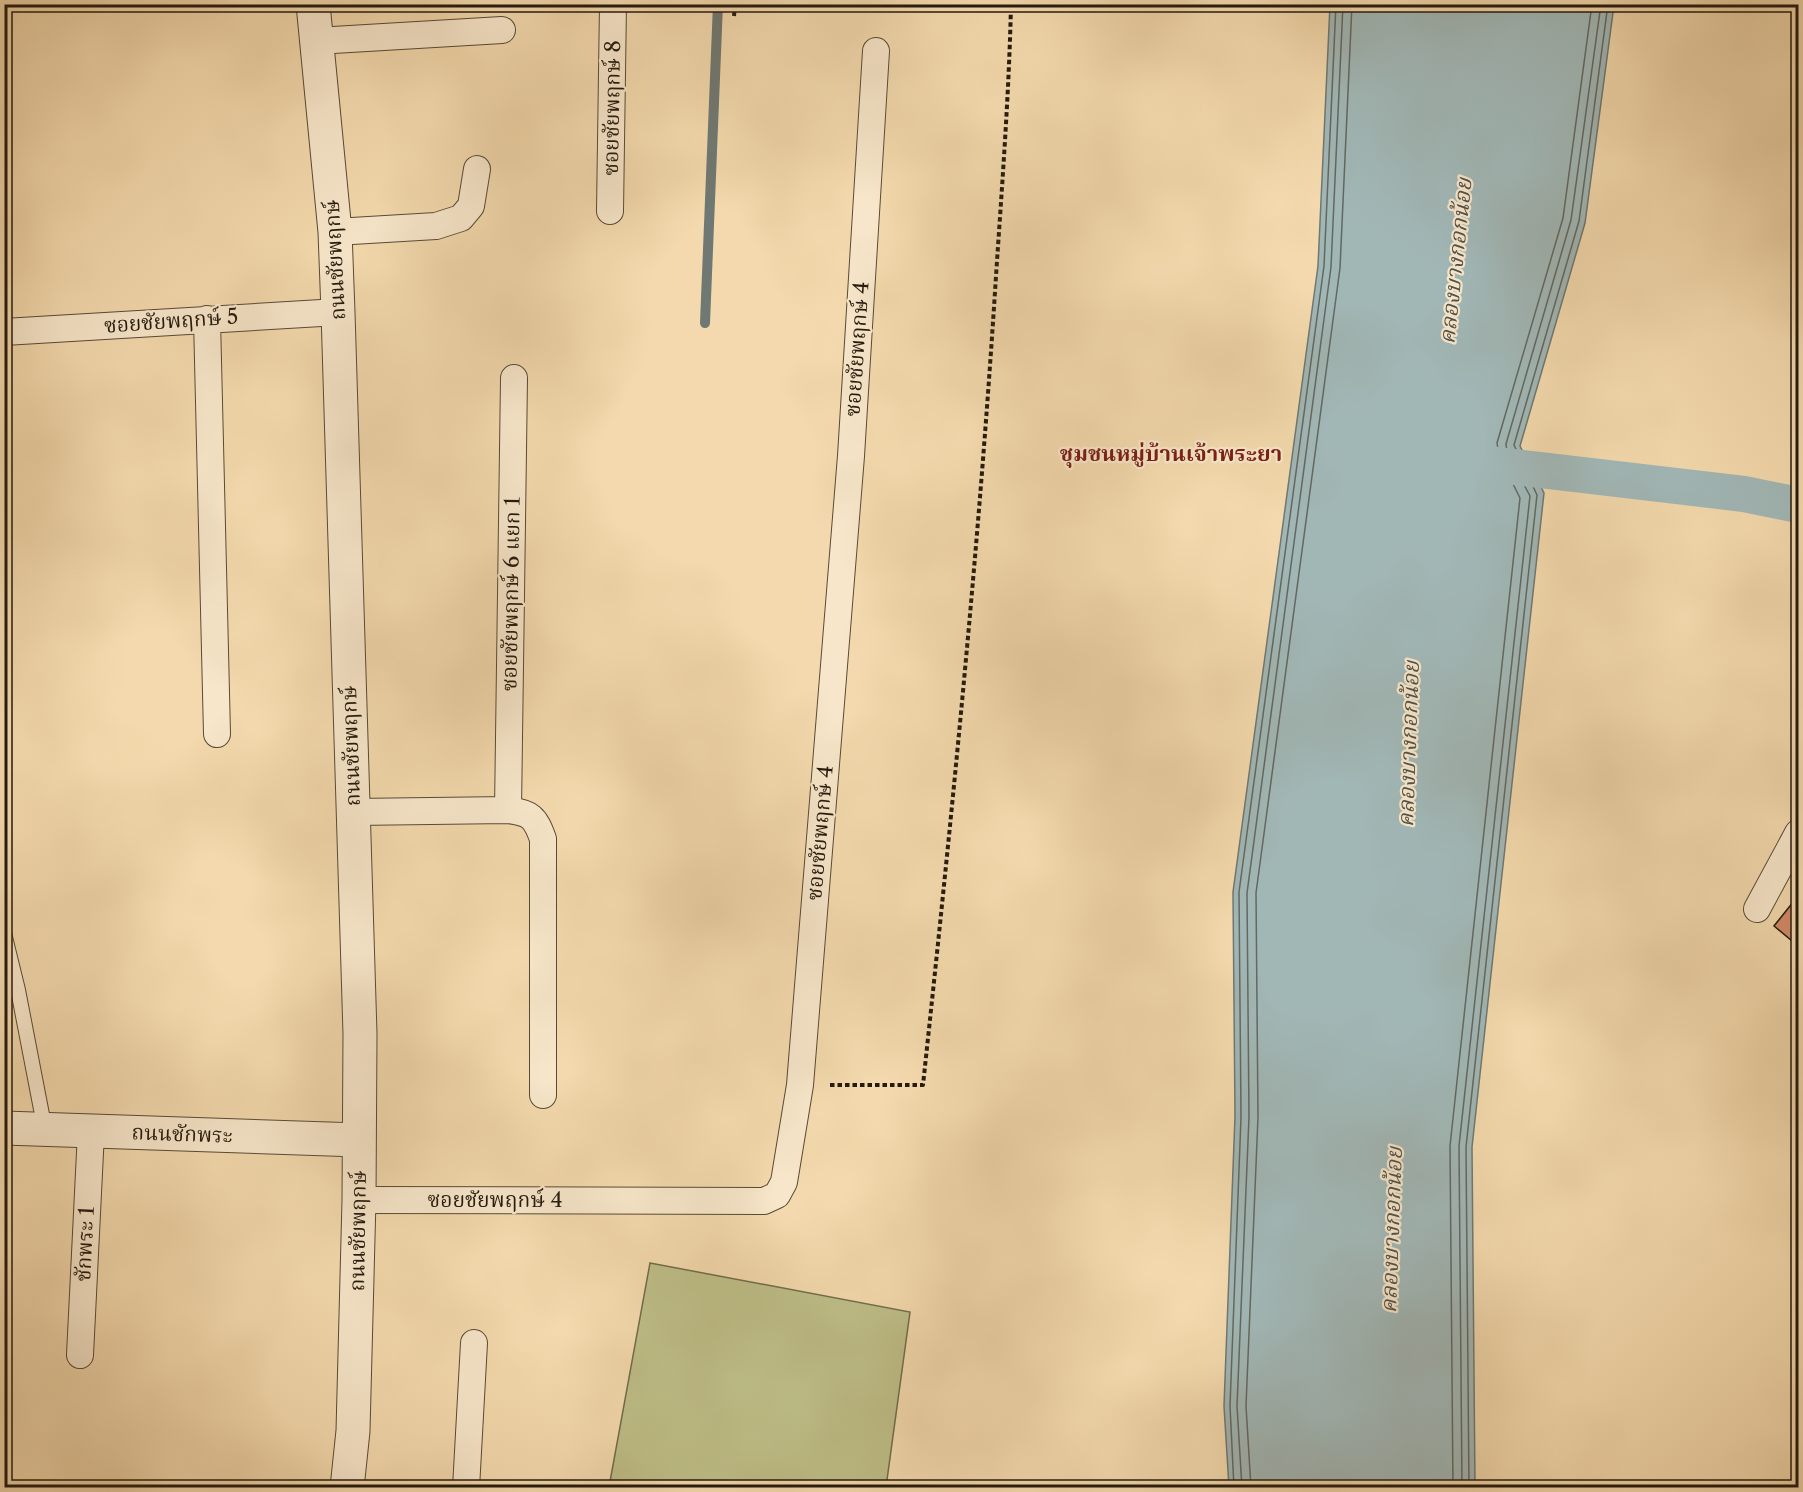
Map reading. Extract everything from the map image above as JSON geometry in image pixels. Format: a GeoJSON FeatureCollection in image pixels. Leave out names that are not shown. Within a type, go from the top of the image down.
{"type":"FeatureCollection","features":[{"type":"Feature","properties":{"kind":"street","name":"ถนนชัยพฤกษ์"},"geometry":{"type":"LineString","coordinates":[[313,4],[339,312],[360,1034],[359,1200],[353,1431],[347,1488]]}},
{"type":"Feature","properties":{"kind":"street","name":"ซอยชัยพฤกษ์ 8"},"geometry":{"type":"LineString","coordinates":[[610,211],[613,4]]}},
{"type":"Feature","properties":{"kind":"street"},"geometry":{"type":"LineString","coordinates":[[316,41],[502,30]]}},
{"type":"Feature","properties":{"kind":"street","name":"ซอยชัยพฤกษ์ 4"},"geometry":{"type":"LineString","coordinates":[[359,1200],[764,1201],[777,1195],[784,1182],[800,1085],[851,456],[876,51]]}},
{"type":"Feature","properties":{"kind":"street"},"geometry":{"type":"LineString","coordinates":[[334,232],[436,226],[461,218],[471,206],[477,169]]}},
{"type":"Feature","properties":{"kind":"street","name":"ซอยชัยพฤกษ์ 5"},"geometry":{"type":"LineString","coordinates":[[4,332],[339,312]]}},
{"type":"Feature","properties":{"kind":"street"},"geometry":{"type":"LineString","coordinates":[[207,319],[217,734]]}},
{"type":"Feature","properties":{"kind":"street","name":"ซอยชัยพฤกษ์ 6 แยก 1"},"geometry":{"type":"LineString","coordinates":[[508,810],[514,378]]}},
{"type":"Feature","properties":{"kind":"street"},"geometry":{"type":"LineString","coordinates":[[353,812],[508,810],[524,812],[536,821],[543,839],[543,1095]]}},
{"type":"Feature","properties":{"kind":"street"},"geometry":{"type":"LineString","coordinates":[[1757,909],[1798,833]]}},
{"type":"Feature","properties":{"kind":"street","name":"ถนนชักพระ"},"geometry":{"type":"LineString","coordinates":[[4,1128],[359,1140]]}},
{"type":"Feature","properties":{"kind":"street","name":"ชักพระ 1"},"geometry":{"type":"LineString","coordinates":[[80,1355],[91,1132]]}},
{"type":"Feature","properties":{"kind":"street"},"geometry":{"type":"LineString","coordinates":[[466,1488],[474,1343]]}},
{"type":"Feature","properties":{"kind":"lane"},"geometry":{"type":"LineString","coordinates":[[4,933],[18,990],[45,1130]]}},
{"type":"Feature","properties":{"kind":"path"},"geometry":{"type":"LineString","coordinates":[[734,16],[735,4]]}},
{"type":"Feature","properties":{"kind":"path"},"geometry":{"type":"LineString","coordinates":[[800,1085],[923,1084],[956,776],[987,420],[1009,75],[1011,4]]}},
{"type":"Feature","properties":{"kind":"green space"},"geometry":{"type":"Polygon","coordinates":[[[650,1263],[910,1312],[886,1487],[609,1487],[650,1263]]]}},
{"type":"Feature","properties":{"kind":"water","name":"คลองบางกอกน้อย"},"geometry":{"type":"Polygon","coordinates":[[[1330,5],[1614,5],[1585,223],[1520,446],[1544,493],[1472,1147],[1475,1487],[1229,1487],[1224,1406],[1235,1116],[1233,892],[1318,266],[1330,5]]]}},
{"type":"Feature","properties":{"kind":"building"},"geometry":{"type":"Polygon","coordinates":[[[1798,896],[1798,946],[1774,926],[1798,896]]]}},
{"type":"Feature","properties":{"kind":"waterway"},"geometry":{"type":"LineString","coordinates":[[705,323],[718,4]]}},
{"type":"Feature","properties":{"kind":"waterway"},"geometry":{"type":"LineString","coordinates":[[1481,463],[1744,494],[1798,505]]}},
{"type":"Feature","properties":{"kind":"district","name":"ชุมชนหมู่บ้านเจ้าพระยา"},"geometry":{"type":"Point","coordinates":[1171,453]}}]}
